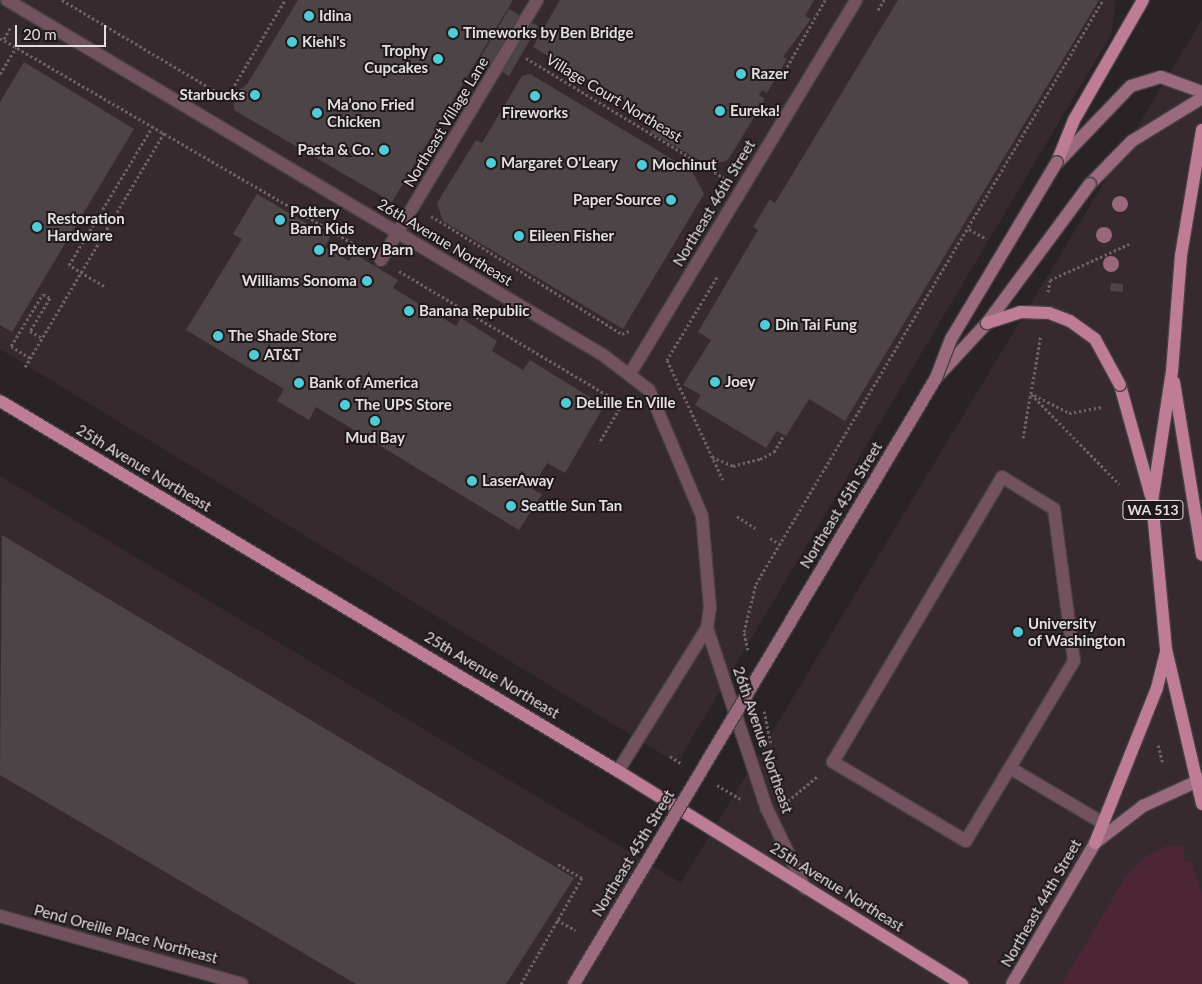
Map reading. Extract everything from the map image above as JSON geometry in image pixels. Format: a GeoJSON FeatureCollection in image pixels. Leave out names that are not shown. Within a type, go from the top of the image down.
{"type":"FeatureCollection","features":[{"type":"Feature","properties":{"kind":"main road"},"geometry":{"type":"LineString","coordinates":[[936,378],[951,339],[1058,162],[1074,120],[1144,0]]}},
{"type":"Feature","properties":{"kind":"main road"},"geometry":{"type":"LineString","coordinates":[[1058,162],[1131,86],[1161,77],[1202,92]]}},
{"type":"Feature","properties":{"kind":"main road","name":"Northeast 45th Street"},"geometry":{"type":"LineString","coordinates":[[574,984],[936,378],[987,322],[1090,184],[1132,141],[1202,98]]}},
{"type":"Feature","properties":{"kind":"main road","name":"WA 513"},"geometry":{"type":"LineString","coordinates":[[1202,130],[1181,255],[1172,371],[1152,501],[1166,649],[1199,780],[1202,804]]}},
{"type":"Feature","properties":{"kind":"main road"},"geometry":{"type":"LineString","coordinates":[[987,322],[1020,312],[1049,313],[1070,321],[1095,340],[1120,385],[1152,501]]}},
{"type":"Feature","properties":{"kind":"main road","name":"WA 513"},"geometry":{"type":"LineString","coordinates":[[1172,371],[1202,555]]}},
{"type":"Feature","properties":{"kind":"main road","name":"25th Avenue Northeast"},"geometry":{"type":"LineString","coordinates":[[0,401],[618,771],[962,984]]}},
{"type":"Feature","properties":{"kind":"main road"},"geometry":{"type":"LineString","coordinates":[[1095,843],[1157,688],[1166,649]]}},
{"type":"Feature","properties":{"kind":"main road","name":"Northeast 44th Street"},"geometry":{"type":"LineString","coordinates":[[1012,984],[1095,843],[1143,806],[1199,780]]}},
{"type":"Feature","properties":{"kind":"street","name":"26th Avenue Northeast"},"geometry":{"type":"LineString","coordinates":[[7,0],[631,372],[649,390],[695,494],[709,561],[707,628],[767,809],[805,888]]}},
{"type":"Feature","properties":{"kind":"street","name":"Northeast Village Lane"},"geometry":{"type":"LineString","coordinates":[[381,260],[415,207],[537,0]]}},
{"type":"Feature","properties":{"kind":"street","name":"Northeast 46th Street"},"geometry":{"type":"LineString","coordinates":[[631,372],[856,0]]}},
{"type":"Feature","properties":{"kind":"street"},"geometry":{"type":"LineString","coordinates":[[1002,477],[1054,509],[1074,661],[1010,768],[966,841],[833,762],[1002,477]]}},
{"type":"Feature","properties":{"kind":"street"},"geometry":{"type":"LineString","coordinates":[[618,771],[707,628]]}},
{"type":"Feature","properties":{"kind":"street"},"geometry":{"type":"LineString","coordinates":[[1010,768],[1102,823]]}},
{"type":"Feature","properties":{"kind":"street","name":"Pend Oreille Place Northeast"},"geometry":{"type":"LineString","coordinates":[[0,916],[242,984]]}},
{"type":"Feature","properties":{"kind":"path"},"geometry":{"type":"LineString","coordinates":[[62,0],[233,101]]}},
{"type":"Feature","properties":{"kind":"path"},"geometry":{"type":"LineString","coordinates":[[227,98],[285,0]]}},
{"type":"Feature","properties":{"kind":"path"},"geometry":{"type":"LineString","coordinates":[[751,660],[744,632],[756,584],[1103,0]]}},
{"type":"Feature","properties":{"kind":"path"},"geometry":{"type":"LineString","coordinates":[[12,25],[2,38],[16,47],[154,124],[622,404],[599,443]]}},
{"type":"Feature","properties":{"kind":"path"},"geometry":{"type":"LineString","coordinates":[[0,74],[16,47]]}},
{"type":"Feature","properties":{"kind":"path","name":"Village Court Northeast"},"geometry":{"type":"LineString","coordinates":[[509,48],[724,178],[719,186]]}},
{"type":"Feature","properties":{"kind":"path"},"geometry":{"type":"LineString","coordinates":[[104,286],[69,265],[154,124]]}},
{"type":"Feature","properties":{"kind":"path"},"geometry":{"type":"LineString","coordinates":[[25,366],[165,131]]}},
{"type":"Feature","properties":{"kind":"path"},"geometry":{"type":"LineString","coordinates":[[415,207],[601,317],[622,334],[636,321]]}},
{"type":"Feature","properties":{"kind":"path"},"geometry":{"type":"LineString","coordinates":[[1050,280],[1129,244]]}},
{"type":"Feature","properties":{"kind":"path"},"geometry":{"type":"LineString","coordinates":[[722,269],[667,360],[723,480]]}},
{"type":"Feature","properties":{"kind":"path"},"geometry":{"type":"LineString","coordinates":[[30,358],[11,346],[42,294],[50,298],[30,331],[42,338]]}},
{"type":"Feature","properties":{"kind":"path"},"geometry":{"type":"LineString","coordinates":[[1031,394],[1069,413],[1102,407]]}},
{"type":"Feature","properties":{"kind":"path"},"geometry":{"type":"LineString","coordinates":[[1023,438],[1031,394]]}},
{"type":"Feature","properties":{"kind":"path"},"geometry":{"type":"LineString","coordinates":[[1031,394],[1119,484]]}},
{"type":"Feature","properties":{"kind":"path"},"geometry":{"type":"LineString","coordinates":[[712,457],[732,466],[760,460],[774,452],[784,435]]}},
{"type":"Feature","properties":{"kind":"path"},"geometry":{"type":"LineString","coordinates":[[737,516],[755,528]]}},
{"type":"Feature","properties":{"kind":"path"},"geometry":{"type":"LineString","coordinates":[[770,538],[780,544]]}},
{"type":"Feature","properties":{"kind":"path"},"geometry":{"type":"LineString","coordinates":[[762,706],[772,752]]}},
{"type":"Feature","properties":{"kind":"path"},"geometry":{"type":"LineString","coordinates":[[786,803],[833,762]]}},
{"type":"Feature","properties":{"kind":"path"},"geometry":{"type":"LineString","coordinates":[[783,795],[788,809]]}},
{"type":"Feature","properties":{"kind":"path"},"geometry":{"type":"LineString","coordinates":[[521,984],[582,878],[558,864]]}},
{"type":"Feature","properties":{"kind":"path"},"geometry":{"type":"LineString","coordinates":[[558,920],[575,930]]}},
{"type":"Feature","properties":{"kind":"shaded area"},"geometry":{"type":"Polygon","coordinates":[[[0,0],[1116,0],[1111,35],[677,763],[0,349],[0,0]]]}},
{"type":"Feature","properties":{"kind":"shaded area","name":"University of Washington"},"geometry":{"type":"Polygon","coordinates":[[[1202,20],[1202,984],[253,984],[0,912],[0,476],[681,883],[1202,20]]]}},
{"type":"Feature","properties":{"kind":"shaded area"},"geometry":{"type":"Polygon","coordinates":[[[1166,846],[1183,846],[1185,862],[1191,862],[1202,892],[1202,984],[1062,984],[1124,879],[1146,856],[1166,846]]]}},
{"type":"Feature","properties":{"kind":"building"},"geometry":{"type":"Polygon","coordinates":[[[298,0],[513,0],[392,202],[234,110],[233,95],[248,83],[298,0]]]}},
{"type":"Feature","properties":{"kind":"building"},"geometry":{"type":"Polygon","coordinates":[[[560,0],[814,0],[805,16],[811,19],[783,57],[787,59],[767,93],[762,90],[759,95],[765,99],[728,160],[710,166],[650,132],[657,120],[533,47],[560,0]]]}},
{"type":"Feature","properties":{"kind":"building"},"geometry":{"type":"Polygon","coordinates":[[[898,0],[1099,0],[845,421],[809,399],[786,436],[777,431],[766,448],[695,405],[701,395],[683,385],[711,340],[698,332],[758,230],[753,227],[770,199],[775,203],[898,0]]]}},
{"type":"Feature","properties":{"kind":"building"},"geometry":{"type":"Polygon","coordinates":[[[509,9],[538,26],[509,76],[480,58],[509,9]]]}},
{"type":"Feature","properties":{"kind":"building","name":"Restoration Hardware"},"geometry":{"type":"Polygon","coordinates":[[[24,62],[134,129],[12,332],[0,325],[0,102],[24,62]]]}},
{"type":"Feature","properties":{"kind":"building"},"geometry":{"type":"Polygon","coordinates":[[[530,74],[692,171],[704,194],[623,329],[443,221],[437,203],[476,140],[482,143],[522,76],[530,74]]]}},
{"type":"Feature","properties":{"kind":"building"},"geometry":{"type":"Polygon","coordinates":[[[257,194],[330,237],[325,247],[349,261],[353,253],[398,280],[393,288],[456,326],[461,318],[497,341],[492,351],[523,370],[530,360],[604,406],[565,473],[547,463],[532,489],[542,494],[519,530],[316,407],[309,420],[277,401],[284,389],[186,330],[242,239],[233,234],[257,194]]]}},
{"type":"Feature","properties":{"kind":"building"},"geometry":{"type":"Polygon","coordinates":[[[1111,283],[1123,284],[1123,292],[1110,291],[1111,283]]]}},
{"type":"Feature","properties":{"kind":"building"},"geometry":{"type":"Polygon","coordinates":[[[2,535],[574,878],[506,984],[356,984],[0,775],[2,535]]]}},
{"type":"Feature","properties":{"kind":"place","name":"Idina"},"geometry":{"type":"Point","coordinates":[309,16]}},
{"type":"Feature","properties":{"kind":"place","name":"Timeworks by Ben Bridge"},"geometry":{"type":"Point","coordinates":[453,33]}},
{"type":"Feature","properties":{"kind":"place","name":"Kiehl's"},"geometry":{"type":"Point","coordinates":[292,42]}},
{"type":"Feature","properties":{"kind":"place","name":"Trophy Cupcakes"},"geometry":{"type":"Point","coordinates":[438,59]}},
{"type":"Feature","properties":{"kind":"place","name":"Razer"},"geometry":{"type":"Point","coordinates":[741,74]}},
{"type":"Feature","properties":{"kind":"place","name":"Starbucks"},"geometry":{"type":"Point","coordinates":[255,95]}},
{"type":"Feature","properties":{"kind":"place","name":"Fireworks"},"geometry":{"type":"Point","coordinates":[535,96]}},
{"type":"Feature","properties":{"kind":"place","name":"Eureka!"},"geometry":{"type":"Point","coordinates":[720,111]}},
{"type":"Feature","properties":{"kind":"place","name":"Ma’ono Fried Chicken"},"geometry":{"type":"Point","coordinates":[317,113]}},
{"type":"Feature","properties":{"kind":"place","name":"Pasta & Co."},"geometry":{"type":"Point","coordinates":[384,150]}},
{"type":"Feature","properties":{"kind":"place","name":"Margaret O'Leary"},"geometry":{"type":"Point","coordinates":[491,163]}},
{"type":"Feature","properties":{"kind":"place","name":"Mochinut"},"geometry":{"type":"Point","coordinates":[642,165]}},
{"type":"Feature","properties":{"kind":"place","name":"Paper Source"},"geometry":{"type":"Point","coordinates":[671,200]}},
{"type":"Feature","properties":{"kind":"place","name":"Pottery Barn Kids"},"geometry":{"type":"Point","coordinates":[280,220]}},
{"type":"Feature","properties":{"kind":"place","name":"Restoration Hardware"},"geometry":{"type":"Point","coordinates":[37,227]}},
{"type":"Feature","properties":{"kind":"place","name":"Eileen Fisher"},"geometry":{"type":"Point","coordinates":[519,236]}},
{"type":"Feature","properties":{"kind":"place","name":"Pottery Barn"},"geometry":{"type":"Point","coordinates":[319,250]}},
{"type":"Feature","properties":{"kind":"place","name":"Williams Sonoma"},"geometry":{"type":"Point","coordinates":[367,281]}},
{"type":"Feature","properties":{"kind":"place","name":"Banana Republic"},"geometry":{"type":"Point","coordinates":[409,311]}},
{"type":"Feature","properties":{"kind":"place","name":"Din Tai Fung"},"geometry":{"type":"Point","coordinates":[765,325]}},
{"type":"Feature","properties":{"kind":"place","name":"The Shade Store"},"geometry":{"type":"Point","coordinates":[218,336]}},
{"type":"Feature","properties":{"kind":"place","name":"AT&T"},"geometry":{"type":"Point","coordinates":[254,355]}},
{"type":"Feature","properties":{"kind":"place","name":"Joey"},"geometry":{"type":"Point","coordinates":[715,382]}},
{"type":"Feature","properties":{"kind":"place","name":"Bank of America"},"geometry":{"type":"Point","coordinates":[299,383]}},
{"type":"Feature","properties":{"kind":"place","name":"DeLille En Ville"},"geometry":{"type":"Point","coordinates":[566,403]}},
{"type":"Feature","properties":{"kind":"place","name":"The UPS Store"},"geometry":{"type":"Point","coordinates":[345,405]}},
{"type":"Feature","properties":{"kind":"place","name":"Mud Bay"},"geometry":{"type":"Point","coordinates":[375,421]}},
{"type":"Feature","properties":{"kind":"place","name":"LaserAway"},"geometry":{"type":"Point","coordinates":[472,481]}},
{"type":"Feature","properties":{"kind":"place","name":"Seattle Sun Tan"},"geometry":{"type":"Point","coordinates":[511,506]}},
{"type":"Feature","properties":{"kind":"place","name":"University of Washington"},"geometry":{"type":"Point","coordinates":[1018,632]}}]}
